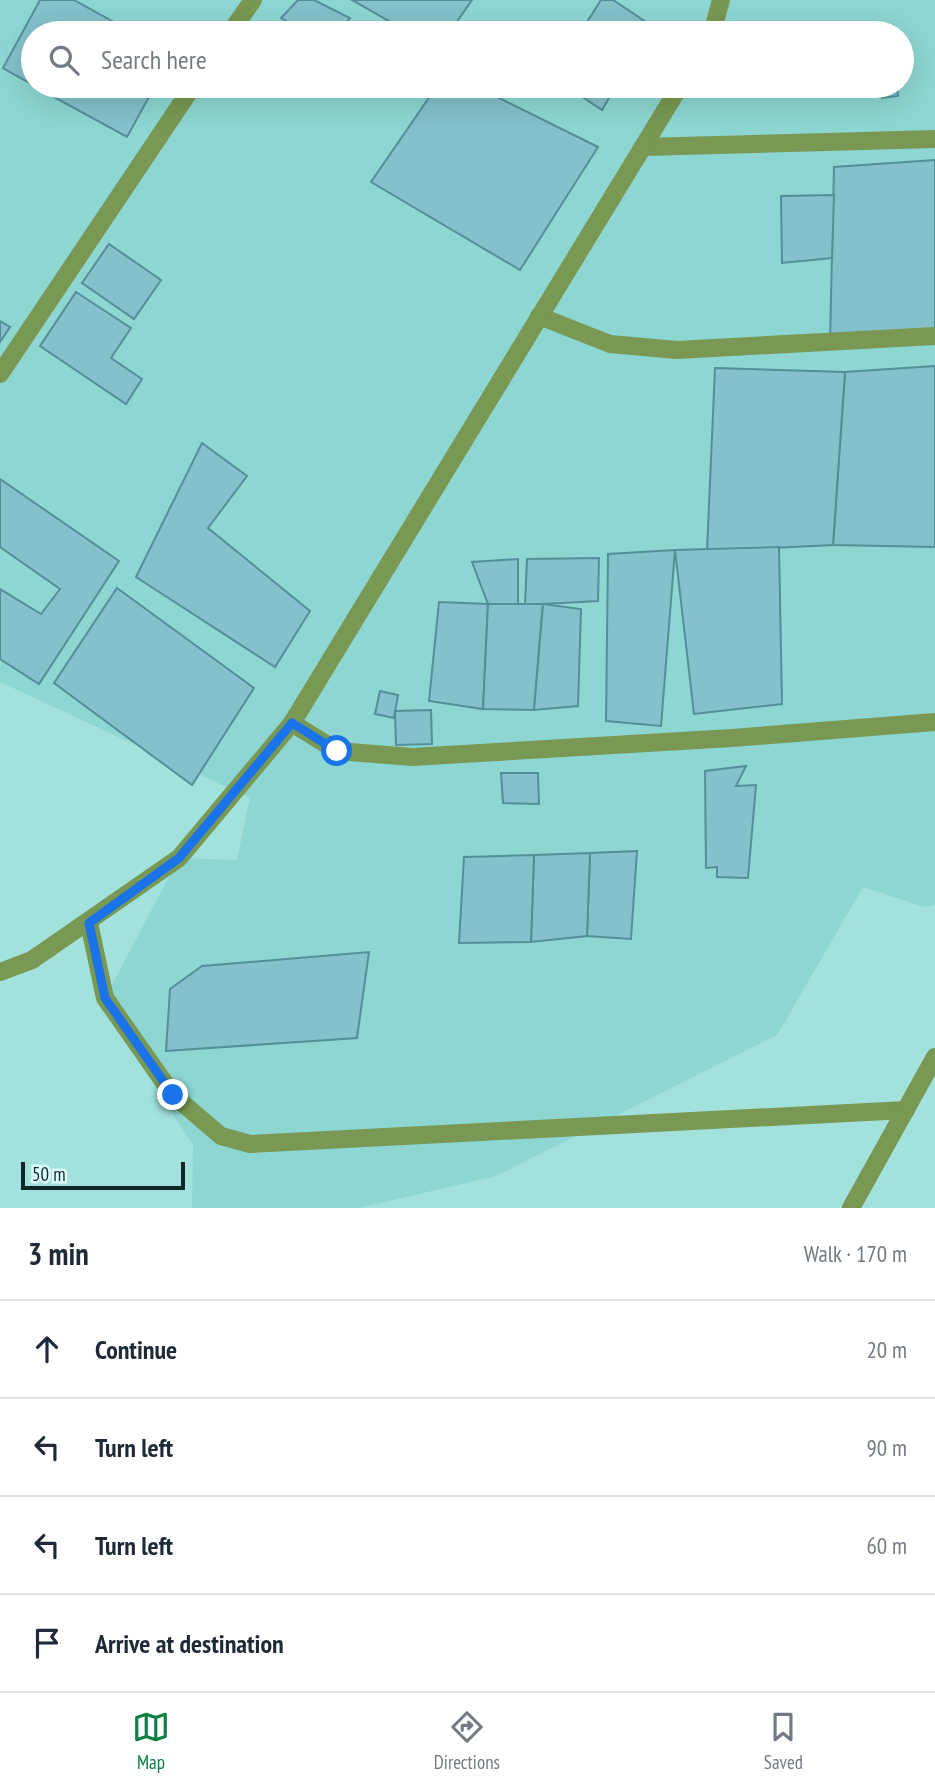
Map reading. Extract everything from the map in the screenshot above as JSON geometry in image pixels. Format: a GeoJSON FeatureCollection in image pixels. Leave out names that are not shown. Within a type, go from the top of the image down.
{"type":"FeatureCollection","features":[{"type":"Feature","properties":{"kind":"street"},"geometry":{"type":"LineString","coordinates":[[238,21],[253,0]]}},
{"type":"Feature","properties":{"kind":"street"},"geometry":{"type":"LineString","coordinates":[[714,21],[718,1]]}},
{"type":"Feature","properties":{"kind":"street"},"geometry":{"type":"LineString","coordinates":[[0,374],[185,98]]}},
{"type":"Feature","properties":{"kind":"street"},"geometry":{"type":"LineString","coordinates":[[0,972],[32,960],[179,858],[292,723],[673,98]]}},
{"type":"Feature","properties":{"kind":"street"},"geometry":{"type":"LineString","coordinates":[[643,147],[935,139]]}},
{"type":"Feature","properties":{"kind":"street"},"geometry":{"type":"LineString","coordinates":[[539,316],[610,344],[677,350],[935,336]]}},
{"type":"Feature","properties":{"kind":"street"},"geometry":{"type":"LineString","coordinates":[[292,723],[337,751],[412,757],[732,738],[935,722]]}},
{"type":"Feature","properties":{"kind":"street"},"geometry":{"type":"LineString","coordinates":[[89,923],[105,998],[173,1095],[221,1136],[250,1144],[906,1110]]}},
{"type":"Feature","properties":{"kind":"street"},"geometry":{"type":"LineString","coordinates":[[851,1208],[935,1057]]}},
{"type":"Feature","properties":{"kind":"shaded area"},"geometry":{"type":"Polygon","coordinates":[[[0,0],[935,0],[935,905],[924,907],[863,887],[777,1035],[496,1176],[359,1208],[192,1208],[193,1145],[99,1000],[105,998],[179,858],[237,860],[250,798],[0,682],[0,0]]]}},
{"type":"Feature","properties":{"kind":"building"},"geometry":{"type":"Polygon","coordinates":[[[40,0],[74,0],[112,21],[29,21],[40,0]]]}},
{"type":"Feature","properties":{"kind":"building"},"geometry":{"type":"Polygon","coordinates":[[[298,0],[314,0],[350,18],[348,21],[286,21],[281,18],[298,0]]]}},
{"type":"Feature","properties":{"kind":"building"},"geometry":{"type":"Polygon","coordinates":[[[352,0],[472,0],[457,21],[389,21],[352,0]]]}},
{"type":"Feature","properties":{"kind":"building"},"geometry":{"type":"Polygon","coordinates":[[[601,0],[613,0],[644,21],[588,21],[601,0]]]}},
{"type":"Feature","properties":{"kind":"building"},"geometry":{"type":"Polygon","coordinates":[[[21,35],[21,78],[3,68],[21,35]]]}},
{"type":"Feature","properties":{"kind":"building"},"geometry":{"type":"Polygon","coordinates":[[[56,98],[148,98],[127,137],[56,98]]]}},
{"type":"Feature","properties":{"kind":"building"},"geometry":{"type":"Polygon","coordinates":[[[429,98],[499,98],[598,147],[520,270],[371,182],[429,98]]]}},
{"type":"Feature","properties":{"kind":"building"},"geometry":{"type":"Polygon","coordinates":[[[584,98],[609,98],[602,110],[584,98]]]}},
{"type":"Feature","properties":{"kind":"building"},"geometry":{"type":"Polygon","coordinates":[[[935,160],[935,336],[830,341],[834,167],[935,160]]]}},
{"type":"Feature","properties":{"kind":"building"},"geometry":{"type":"Polygon","coordinates":[[[834,195],[832,258],[782,263],[781,196],[834,195]]]}},
{"type":"Feature","properties":{"kind":"building"},"geometry":{"type":"Polygon","coordinates":[[[109,244],[161,280],[134,319],[82,283],[109,244]]]}},
{"type":"Feature","properties":{"kind":"building"},"geometry":{"type":"Polygon","coordinates":[[[76,292],[131,328],[111,358],[142,379],[126,404],[40,346],[76,292]]]}},
{"type":"Feature","properties":{"kind":"building"},"geometry":{"type":"Polygon","coordinates":[[[0,321],[10,327],[0,342],[0,321]]]}},
{"type":"Feature","properties":{"kind":"building"},"geometry":{"type":"Polygon","coordinates":[[[935,366],[935,547],[833,545],[845,372],[935,366]]]}},
{"type":"Feature","properties":{"kind":"building"},"geometry":{"type":"Polygon","coordinates":[[[715,368],[845,372],[833,545],[707,551],[715,368]]]}},
{"type":"Feature","properties":{"kind":"building"},"geometry":{"type":"Polygon","coordinates":[[[202,443],[247,476],[208,528],[310,611],[275,667],[136,577],[202,443]]]}},
{"type":"Feature","properties":{"kind":"building"},"geometry":{"type":"Polygon","coordinates":[[[0,479],[119,561],[39,684],[0,659],[0,589],[41,614],[60,589],[0,547],[0,479]]]}},
{"type":"Feature","properties":{"kind":"building"},"geometry":{"type":"Polygon","coordinates":[[[779,547],[782,704],[694,714],[675,550],[779,547]]]}},
{"type":"Feature","properties":{"kind":"building"},"geometry":{"type":"Polygon","coordinates":[[[675,550],[661,726],[606,721],[608,554],[675,550]]]}},
{"type":"Feature","properties":{"kind":"building"},"geometry":{"type":"Polygon","coordinates":[[[599,558],[598,601],[525,605],[527,559],[599,558]]]}},
{"type":"Feature","properties":{"kind":"building"},"geometry":{"type":"Polygon","coordinates":[[[518,559],[518,604],[488,604],[472,562],[518,559]]]}},
{"type":"Feature","properties":{"kind":"building"},"geometry":{"type":"Polygon","coordinates":[[[117,588],[254,688],[192,785],[54,683],[117,588]]]}},
{"type":"Feature","properties":{"kind":"building"},"geometry":{"type":"Polygon","coordinates":[[[439,602],[488,604],[483,709],[429,701],[439,602]]]}},
{"type":"Feature","properties":{"kind":"building"},"geometry":{"type":"Polygon","coordinates":[[[488,604],[543,604],[534,710],[483,709],[488,604]]]}},
{"type":"Feature","properties":{"kind":"building"},"geometry":{"type":"Polygon","coordinates":[[[543,604],[581,609],[578,706],[534,710],[543,604]]]}},
{"type":"Feature","properties":{"kind":"building"},"geometry":{"type":"Polygon","coordinates":[[[380,691],[398,695],[394,718],[375,714],[380,691]]]}},
{"type":"Feature","properties":{"kind":"building"},"geometry":{"type":"Polygon","coordinates":[[[431,710],[432,744],[396,745],[395,711],[431,710]]]}},
{"type":"Feature","properties":{"kind":"building"},"geometry":{"type":"Polygon","coordinates":[[[746,766],[736,786],[756,785],[748,878],[717,877],[717,867],[706,868],[705,771],[746,766]]]}},
{"type":"Feature","properties":{"kind":"building"},"geometry":{"type":"Polygon","coordinates":[[[501,773],[538,773],[539,804],[503,803],[501,773]]]}},
{"type":"Feature","properties":{"kind":"building"},"geometry":{"type":"Polygon","coordinates":[[[637,851],[631,939],[587,936],[590,853],[637,851]]]}},
{"type":"Feature","properties":{"kind":"building"},"geometry":{"type":"Polygon","coordinates":[[[590,853],[587,936],[531,942],[534,855],[590,853]]]}},
{"type":"Feature","properties":{"kind":"building"},"geometry":{"type":"Polygon","coordinates":[[[534,855],[531,942],[459,943],[464,857],[534,855]]]}},
{"type":"Feature","properties":{"kind":"building"},"geometry":{"type":"Polygon","coordinates":[[[369,952],[357,1038],[166,1051],[170,989],[202,966],[369,952]]]}},
{"type":"Feature","properties":{"kind":"route"},"geometry":{"type":"LineString","coordinates":[[173,1095],[105,998],[89,923],[179,858],[292,723],[337,751]]}}]}
